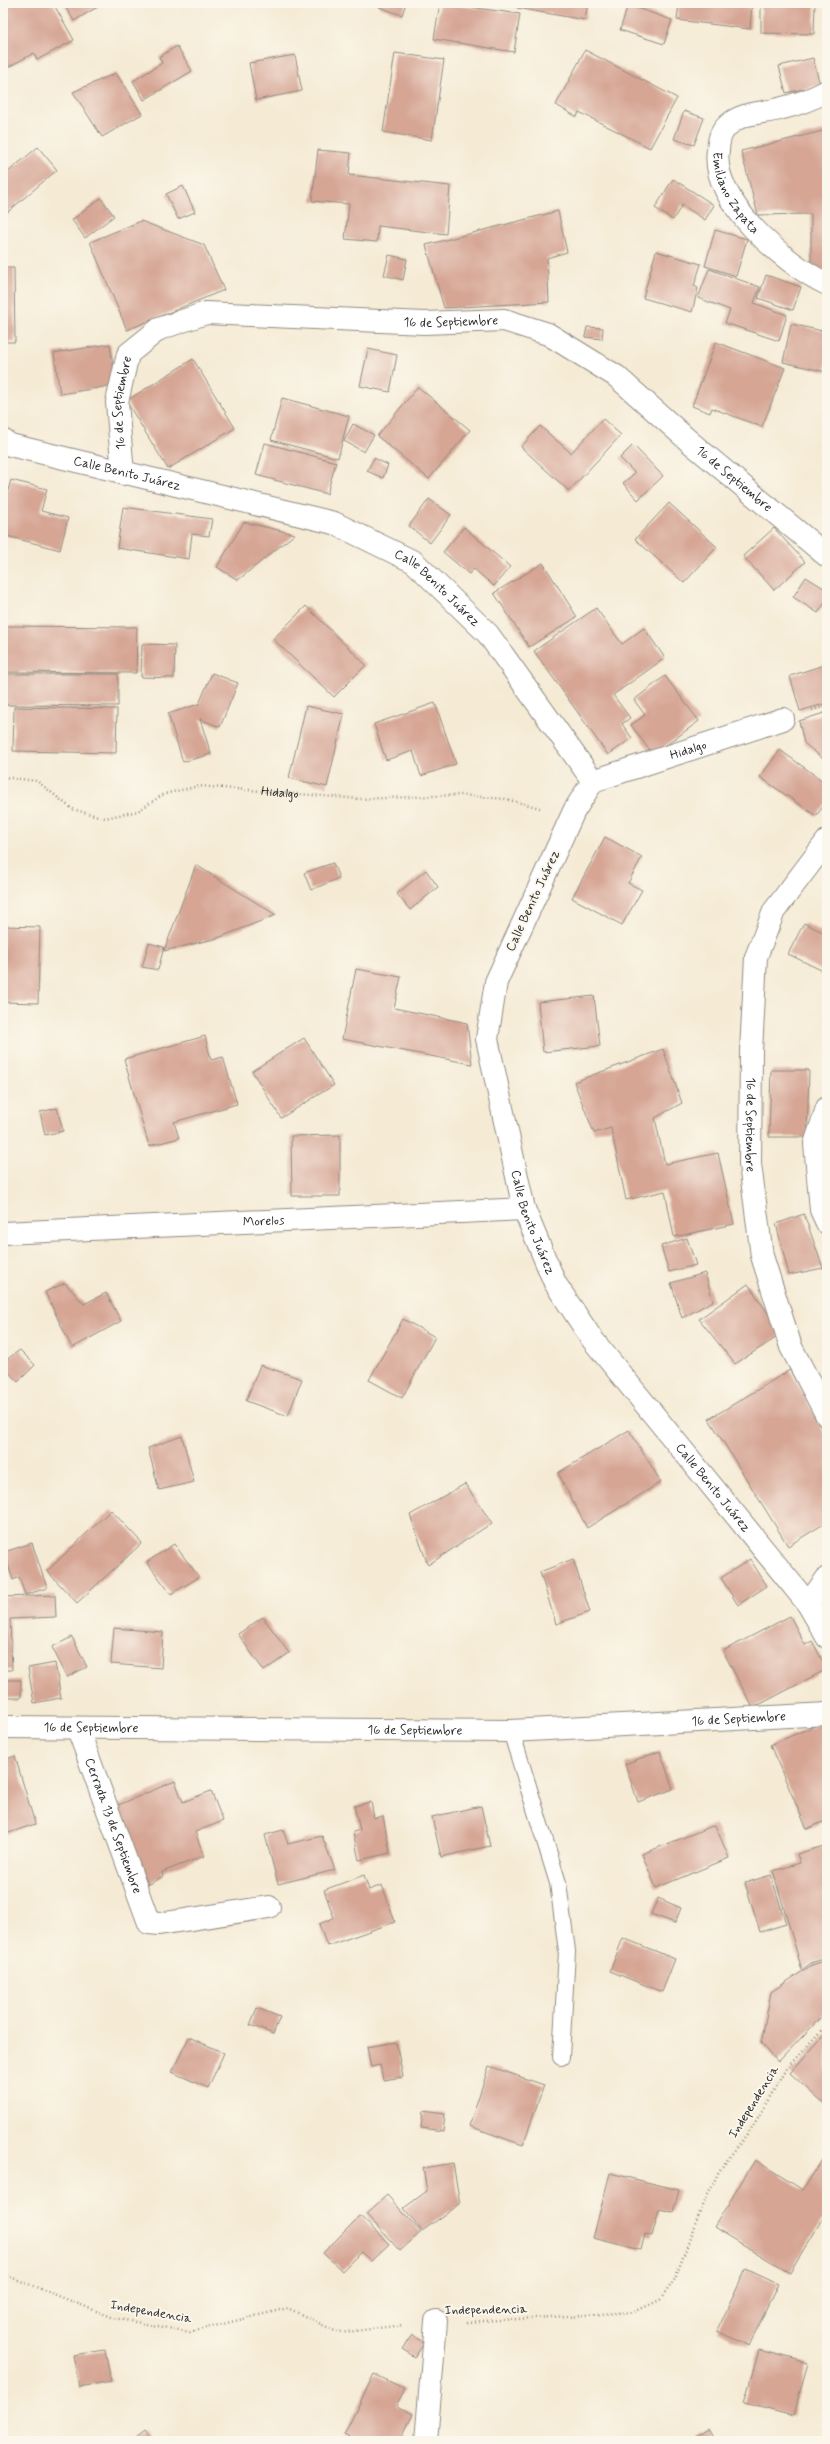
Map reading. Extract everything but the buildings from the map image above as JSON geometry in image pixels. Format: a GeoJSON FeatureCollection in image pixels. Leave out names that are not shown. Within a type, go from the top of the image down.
{"type":"FeatureCollection","features":[{"type":"Feature","properties":{"kind":"street","name":"Emiliano Zapata"},"geometry":{"type":"LineString","coordinates":[[827,91],[812,99],[778,110],[749,114],[733,121],[720,133],[717,153],[718,173],[750,225],[778,253],[812,276],[827,284]]}},
{"type":"Feature","properties":{"kind":"street","name":"16 de Septiembre"},"geometry":{"type":"LineString","coordinates":[[123,474],[117,402],[128,354],[159,329],[206,313],[424,323],[504,320],[548,334],[616,376],[690,442],[827,556]]}},
{"type":"Feature","properties":{"kind":"street","name":"Calle Benito Juárez"},"geometry":{"type":"LineString","coordinates":[[3,440],[10,445],[123,474],[334,523],[414,562],[488,634],[593,781],[574,811],[496,982],[487,1039],[524,1209],[555,1283],[592,1339],[808,1604],[827,1637]]}},
{"type":"Feature","properties":{"kind":"street","name":"Hidalgo"},"geometry":{"type":"LineString","coordinates":[[593,781],[783,719]]}},
{"type":"Feature","properties":{"kind":"street","name":"16 de Septiembre"},"geometry":{"type":"LineString","coordinates":[[827,842],[774,911],[756,958],[751,1051],[750,1157],[762,1256],[791,1347],[827,1416]]}},
{"type":"Feature","properties":{"kind":"street"},"geometry":{"type":"LineString","coordinates":[[827,1108],[815,1144],[821,1210],[827,1223]]}},
{"type":"Feature","properties":{"kind":"street","name":"Morelos"},"geometry":{"type":"LineString","coordinates":[[3,1233],[524,1209]]}},
{"type":"Feature","properties":{"kind":"street"},"geometry":{"type":"LineString","coordinates":[[808,1604],[827,1578]]}},
{"type":"Feature","properties":{"kind":"street","name":"16 de Septiembre"},"geometry":{"type":"LineString","coordinates":[[3,1728],[511,1731],[827,1714]]}},
{"type":"Feature","properties":{"kind":"street","name":"Cerrada 13 de Septiembre"},"geometry":{"type":"LineString","coordinates":[[78,1729],[149,1923],[159,1924],[269,1907]]}},
{"type":"Feature","properties":{"kind":"street"},"geometry":{"type":"LineString","coordinates":[[426,2441],[436,2321]]}},
{"type":"Feature","properties":{"kind":"lane"},"geometry":{"type":"LineString","coordinates":[[511,1731],[558,1883],[567,1951],[561,2057]]}},
{"type":"Feature","properties":{"kind":"path","name":"Hidalgo"},"geometry":{"type":"LineString","coordinates":[[3,777],[37,781],[72,809],[105,818],[138,811],[164,794],[199,786],[360,799],[460,795],[505,799],[532,807],[574,811]]}},
{"type":"Feature","properties":{"kind":"path","name":"Independencia"},"geometry":{"type":"LineString","coordinates":[[3,2274],[114,2318],[190,2332],[288,2308],[339,2333],[436,2321],[477,2322],[634,2312],[660,2300],[676,2279],[697,2219],[719,2171],[753,2126],[786,2069],[827,2024]]}}]}
